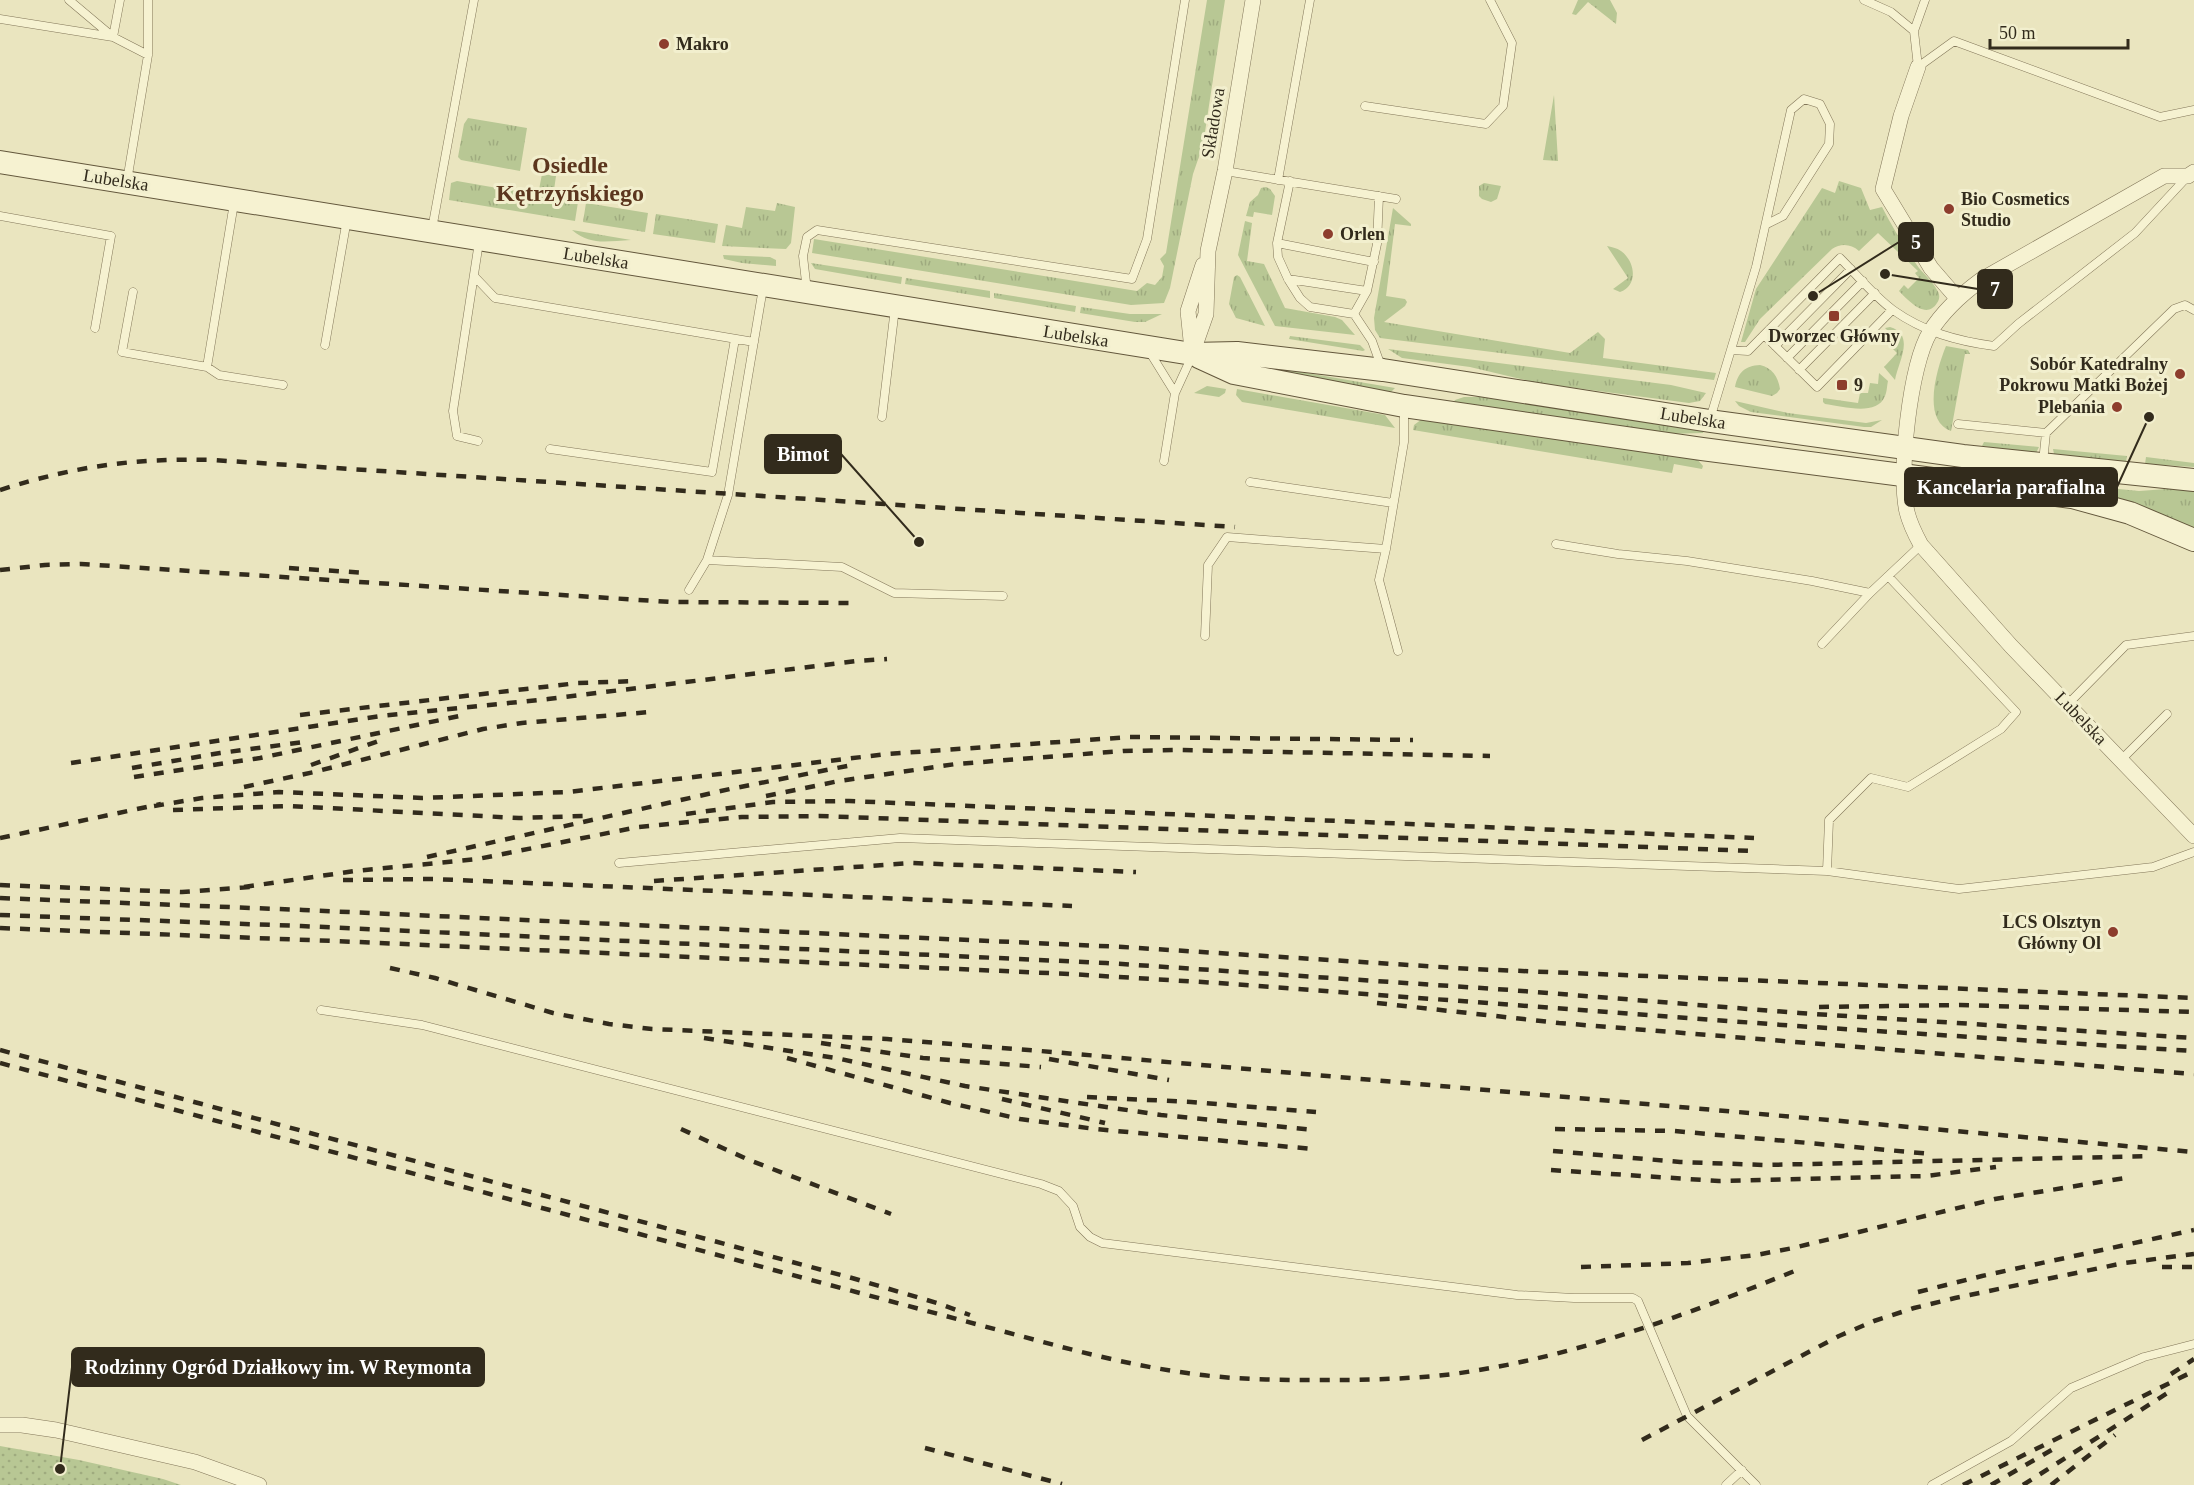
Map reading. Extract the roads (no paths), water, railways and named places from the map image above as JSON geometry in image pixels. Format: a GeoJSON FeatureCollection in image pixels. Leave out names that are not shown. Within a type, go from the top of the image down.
{"type":"FeatureCollection","features":[{"type":"Feature","properties":{"kind":"street","name":"Składowa"},"geometry":{"type":"LineString","coordinates":[[1192,354],[1188,311],[1209,251],[1225,171],[1253,0]]}},
{"type":"Feature","properties":{"kind":"street"},"geometry":{"type":"LineString","coordinates":[[1918,67],[1901,116],[1883,189],[1931,268],[1957,298]]}},
{"type":"Feature","properties":{"kind":"street","name":"Lubelska"},"geometry":{"type":"LineString","coordinates":[[0,162],[1192,354],[1237,353],[1383,370],[1906,448],[2194,480]]}},
{"type":"Feature","properties":{"kind":"street"},"geometry":{"type":"LineString","coordinates":[[1904,476],[1909,410],[1915,375],[1930,332],[1957,298],[1981,280],[2164,176],[2191,174]]}},
{"type":"Feature","properties":{"kind":"street","name":"Lubelska"},"geometry":{"type":"LineString","coordinates":[[1192,354],[1234,373],[1404,406],[1904,476],[2072,497],[2130,513],[2194,540]]}},
{"type":"Feature","properties":{"kind":"street","name":"Lubelska"},"geometry":{"type":"LineString","coordinates":[[1904,476],[1907,512],[1911,527],[1921,545],[2004,637],[2194,836]]}},
{"type":"Feature","properties":{"kind":"street"},"geometry":{"type":"LineString","coordinates":[[0,1425],[22,1425],[56,1430],[184,1460],[259,1485]]}},
{"type":"Feature","properties":{"kind":"lane"},"geometry":{"type":"LineString","coordinates":[[69,0],[113,37],[148,55]]}},
{"type":"Feature","properties":{"kind":"lane"},"geometry":{"type":"LineString","coordinates":[[113,37],[120,0]]}},
{"type":"Feature","properties":{"kind":"lane"},"geometry":{"type":"LineString","coordinates":[[127,182],[148,55],[148,0]]}},
{"type":"Feature","properties":{"kind":"lane"},"geometry":{"type":"LineString","coordinates":[[432,231],[474,0]]}},
{"type":"Feature","properties":{"kind":"lane"},"geometry":{"type":"LineString","coordinates":[[807,292],[803,255],[807,237],[817,230],[1132,279],[1147,239],[1185,0]]}},
{"type":"Feature","properties":{"kind":"lane"},"geometry":{"type":"LineString","coordinates":[[1278,180],[1311,0]]}},
{"type":"Feature","properties":{"kind":"lane"},"geometry":{"type":"LineString","coordinates":[[1365,106],[1486,124],[1503,106],[1512,43],[1490,0]]}},
{"type":"Feature","properties":{"kind":"lane"},"geometry":{"type":"LineString","coordinates":[[1864,0],[1891,12],[1914,31]]}},
{"type":"Feature","properties":{"kind":"lane"},"geometry":{"type":"LineString","coordinates":[[1925,0],[1914,31],[1918,67],[1954,41],[2160,117],[2194,110]]}},
{"type":"Feature","properties":{"kind":"lane"},"geometry":{"type":"LineString","coordinates":[[0,19],[113,37]]}},
{"type":"Feature","properties":{"kind":"lane"},"geometry":{"type":"LineString","coordinates":[[1710,420],[1767,224],[1791,110],[1804,99],[1820,104],[1830,124],[1829,144],[1783,216],[1767,224]]}},
{"type":"Feature","properties":{"kind":"lane"},"geometry":{"type":"LineString","coordinates":[[1225,171],[1396,199]]}},
{"type":"Feature","properties":{"kind":"lane"},"geometry":{"type":"LineString","coordinates":[[1731,350],[1748,351],[1840,258],[1892,310],[1930,332],[1966,342],[1994,346],[2018,324],[2135,233],[2191,174]]}},
{"type":"Feature","properties":{"kind":"lane"},"geometry":{"type":"LineString","coordinates":[[1290,182],[1277,243],[1278,257],[1288,279],[1300,298],[1310,307],[1354,314],[1372,341],[1383,370]]}},
{"type":"Feature","properties":{"kind":"lane"},"geometry":{"type":"LineString","coordinates":[[1354,314],[1367,291],[1374,262],[1379,196]]}},
{"type":"Feature","properties":{"kind":"lane"},"geometry":{"type":"LineString","coordinates":[[207,367],[235,200]]}},
{"type":"Feature","properties":{"kind":"lane"},"geometry":{"type":"LineString","coordinates":[[0,216],[111,236],[95,328]]}},
{"type":"Feature","properties":{"kind":"lane"},"geometry":{"type":"LineString","coordinates":[[325,345],[347,218]]}},
{"type":"Feature","properties":{"kind":"lane"},"geometry":{"type":"LineString","coordinates":[[478,441],[456,436],[453,411],[479,239]]}},
{"type":"Feature","properties":{"kind":"lane"},"geometry":{"type":"LineString","coordinates":[[1277,243],[1374,262]]}},
{"type":"Feature","properties":{"kind":"lane"},"geometry":{"type":"LineString","coordinates":[[1775,346],[1851,269]]}},
{"type":"Feature","properties":{"kind":"lane"},"geometry":{"type":"LineString","coordinates":[[475,277],[495,298],[754,342]]}},
{"type":"Feature","properties":{"kind":"lane"},"geometry":{"type":"LineString","coordinates":[[1288,279],[1367,291]]}},
{"type":"Feature","properties":{"kind":"lane"},"geometry":{"type":"LineString","coordinates":[[1787,358],[1863,281]]}},
{"type":"Feature","properties":{"kind":"lane"},"geometry":{"type":"LineString","coordinates":[[689,590],[707,560],[728,495],[764,285]]}},
{"type":"Feature","properties":{"kind":"lane"},"geometry":{"type":"LineString","coordinates":[[133,292],[122,352],[207,367],[219,375],[283,385]]}},
{"type":"Feature","properties":{"kind":"lane"},"geometry":{"type":"LineString","coordinates":[[1799,370],[1875,293]]}},
{"type":"Feature","properties":{"kind":"lane"},"geometry":{"type":"LineString","coordinates":[[2043,464],[2046,433],[2174,309],[2185,305],[2194,310]]}},
{"type":"Feature","properties":{"kind":"lane"},"geometry":{"type":"LineString","coordinates":[[882,417],[895,306]]}},
{"type":"Feature","properties":{"kind":"lane"},"geometry":{"type":"LineString","coordinates":[[1764,335],[1816,387],[1892,310]]}},
{"type":"Feature","properties":{"kind":"lane"},"geometry":{"type":"LineString","coordinates":[[549,449],[712,472],[735,339]]}},
{"type":"Feature","properties":{"kind":"lane"},"geometry":{"type":"LineString","coordinates":[[1147,347],[1174,393]]}},
{"type":"Feature","properties":{"kind":"lane"},"geometry":{"type":"LineString","coordinates":[[1164,461],[1174,393],[1192,354]]}},
{"type":"Feature","properties":{"kind":"lane"},"geometry":{"type":"LineString","coordinates":[[1398,651],[1379,580],[1404,442],[1404,406]]}},
{"type":"Feature","properties":{"kind":"lane"},"geometry":{"type":"LineString","coordinates":[[1958,424],[2046,433]]}},
{"type":"Feature","properties":{"kind":"lane"},"geometry":{"type":"LineString","coordinates":[[1251,482],[1393,503]]}},
{"type":"Feature","properties":{"kind":"lane"},"geometry":{"type":"LineString","coordinates":[[1206,636],[1208,565],[1227,537],[1386,549]]}},
{"type":"Feature","properties":{"kind":"lane"},"geometry":{"type":"LineString","coordinates":[[1556,544],[1618,554],[1687,561],[1812,581],[1870,593]]}},
{"type":"Feature","properties":{"kind":"lane"},"geometry":{"type":"LineString","coordinates":[[1822,644],[1870,593],[1921,545]]}},
{"type":"Feature","properties":{"kind":"lane"},"geometry":{"type":"LineString","coordinates":[[707,560],[842,567],[894,593],[1003,596]]}},
{"type":"Feature","properties":{"kind":"lane"},"geometry":{"type":"LineString","coordinates":[[1827,871],[1829,820],[1871,778],[1908,787],[2001,729],[2016,712],[1888,576]]}},
{"type":"Feature","properties":{"kind":"lane"},"geometry":{"type":"LineString","coordinates":[[2068,704],[2126,645],[2194,636]]}},
{"type":"Feature","properties":{"kind":"lane"},"geometry":{"type":"LineString","coordinates":[[2121,760],[2167,714]]}},
{"type":"Feature","properties":{"kind":"lane"},"geometry":{"type":"LineString","coordinates":[[619,863],[900,838],[1827,871],[1959,889],[2153,867],[2194,852]]}},
{"type":"Feature","properties":{"kind":"lane"},"geometry":{"type":"LineString","coordinates":[[321,1010],[422,1024],[1041,1184],[1059,1191],[1073,1206],[1080,1227],[1090,1237],[1102,1243],[1517,1295],[1633,1298],[1638,1301],[1688,1416],[1756,1485]]}},
{"type":"Feature","properties":{"kind":"lane"},"geometry":{"type":"LineString","coordinates":[[1932,1485],[2011,1441],[2071,1388],[2144,1357],[2194,1344]]}},
{"type":"Feature","properties":{"kind":"lane"},"geometry":{"type":"LineString","coordinates":[[1726,1485],[1742,1470]]}},
{"type":"Feature","properties":{"kind":"railway"},"geometry":{"type":"LineString","coordinates":[[0,490],[54,475],[105,465],[157,460],[213,460],[1235,527]]}},
{"type":"Feature","properties":{"kind":"railway"},"geometry":{"type":"LineString","coordinates":[[0,570],[81,564],[671,602],[858,603]]}},
{"type":"Feature","properties":{"kind":"railway"},"geometry":{"type":"LineString","coordinates":[[289,568],[367,573]]}},
{"type":"Feature","properties":{"kind":"railway"},"geometry":{"type":"LineString","coordinates":[[71,763],[381,716],[548,699],[887,659]]}},
{"type":"Feature","properties":{"kind":"railway"},"geometry":{"type":"LineString","coordinates":[[300,715],[578,683],[638,681]]}},
{"type":"Feature","properties":{"kind":"railway"},"geometry":{"type":"LineString","coordinates":[[244,787],[314,772],[483,729],[522,723],[650,712]]}},
{"type":"Feature","properties":{"kind":"railway"},"geometry":{"type":"LineString","coordinates":[[134,777],[260,758],[464,715]]}},
{"type":"Feature","properties":{"kind":"railway"},"geometry":{"type":"LineString","coordinates":[[154,806],[202,798],[279,792],[422,798],[568,792],[887,754],[1130,737],[1413,740]]}},
{"type":"Feature","properties":{"kind":"railway"},"geometry":{"type":"LineString","coordinates":[[311,765],[384,739]]}},
{"type":"Feature","properties":{"kind":"railway"},"geometry":{"type":"LineString","coordinates":[[132,768],[304,742]]}},
{"type":"Feature","properties":{"kind":"railway"},"geometry":{"type":"LineString","coordinates":[[766,796],[839,781],[956,764],[1123,751],[1490,756]]}},
{"type":"Feature","properties":{"kind":"railway"},"geometry":{"type":"LineString","coordinates":[[427,857],[730,789],[852,765]]}},
{"type":"Feature","properties":{"kind":"railway"},"geometry":{"type":"LineString","coordinates":[[686,814],[773,802],[849,801],[1754,838]]}},
{"type":"Feature","properties":{"kind":"railway"},"geometry":{"type":"LineString","coordinates":[[0,838],[161,804]]}},
{"type":"Feature","properties":{"kind":"railway"},"geometry":{"type":"LineString","coordinates":[[173,810],[289,806],[519,818],[583,816]]}},
{"type":"Feature","properties":{"kind":"railway"},"geometry":{"type":"LineString","coordinates":[[244,887],[355,871],[478,859],[638,827],[742,817],[819,816],[1754,851]]}},
{"type":"Feature","properties":{"kind":"railway"},"geometry":{"type":"LineString","coordinates":[[654,881],[912,863],[1136,872]]}},
{"type":"Feature","properties":{"kind":"railway"},"geometry":{"type":"LineString","coordinates":[[343,880],[433,879],[1072,906]]}},
{"type":"Feature","properties":{"kind":"railway"},"geometry":{"type":"LineString","coordinates":[[0,885],[182,892],[250,887]]}},
{"type":"Feature","properties":{"kind":"railway"},"geometry":{"type":"LineString","coordinates":[[0,898],[1123,947],[1472,969],[2194,998]]}},
{"type":"Feature","properties":{"kind":"railway"},"geometry":{"type":"LineString","coordinates":[[0,915],[301,926],[1106,963],[1510,990],[1799,1013],[2194,1038]]}},
{"type":"Feature","properties":{"kind":"railway"},"geometry":{"type":"LineString","coordinates":[[0,928],[1069,974],[1796,1026],[2194,1051]]}},
{"type":"Feature","properties":{"kind":"railway"},"geometry":{"type":"LineString","coordinates":[[390,968],[435,978],[553,1013],[609,1024],[652,1029],[887,1039],[1053,1052],[2194,1152]]}},
{"type":"Feature","properties":{"kind":"railway"},"geometry":{"type":"LineString","coordinates":[[1377,1003],[1559,1023],[2194,1074]]}},
{"type":"Feature","properties":{"kind":"railway"},"geometry":{"type":"LineString","coordinates":[[1819,1007],[1960,1005],[2194,1012]]}},
{"type":"Feature","properties":{"kind":"railway"},"geometry":{"type":"LineString","coordinates":[[704,1038],[836,1058],[965,1086],[1161,1115],[1315,1130]]}},
{"type":"Feature","properties":{"kind":"railway"},"geometry":{"type":"LineString","coordinates":[[821,1043],[923,1058],[1041,1067]]}},
{"type":"Feature","properties":{"kind":"railway"},"geometry":{"type":"LineString","coordinates":[[0,1050],[852,1278],[970,1315]]}},
{"type":"Feature","properties":{"kind":"railway"},"geometry":{"type":"LineString","coordinates":[[787,1058],[950,1103],[1020,1119],[1095,1129],[1313,1149]]}},
{"type":"Feature","properties":{"kind":"railway"},"geometry":{"type":"LineString","coordinates":[[1049,1059],[1169,1080]]}},
{"type":"Feature","properties":{"kind":"railway"},"geometry":{"type":"LineString","coordinates":[[0,1063],[1058,1346],[1138,1365],[1207,1376],[1268,1380],[1350,1380],[1427,1377],[1473,1371],[1516,1363],[1599,1342],[1681,1315],[1802,1268]]}},
{"type":"Feature","properties":{"kind":"railway"},"geometry":{"type":"LineString","coordinates":[[1087,1097],[1191,1102],[1316,1112]]}},
{"type":"Feature","properties":{"kind":"railway"},"geometry":{"type":"LineString","coordinates":[[1002,1099],[1105,1123]]}},
{"type":"Feature","properties":{"kind":"railway"},"geometry":{"type":"LineString","coordinates":[[681,1129],[749,1160],[891,1214]]}},
{"type":"Feature","properties":{"kind":"railway"},"geometry":{"type":"LineString","coordinates":[[1555,1129],[1674,1131],[1932,1154]]}},
{"type":"Feature","properties":{"kind":"railway"},"geometry":{"type":"LineString","coordinates":[[1553,1151],[1680,1162],[1765,1165],[2152,1156]]}},
{"type":"Feature","properties":{"kind":"railway"},"geometry":{"type":"LineString","coordinates":[[1551,1170],[1719,1181],[1926,1176],[1996,1167]]}},
{"type":"Feature","properties":{"kind":"railway"},"geometry":{"type":"LineString","coordinates":[[1581,1267],[1688,1263],[1756,1255],[1995,1199],[2125,1178]]}},
{"type":"Feature","properties":{"kind":"railway"},"geometry":{"type":"LineString","coordinates":[[1918,1292],[2194,1230]]}},
{"type":"Feature","properties":{"kind":"railway"},"geometry":{"type":"LineString","coordinates":[[1642,1440],[1839,1336],[1874,1321],[1955,1298],[2124,1263],[2194,1254]]}},
{"type":"Feature","properties":{"kind":"railway"},"geometry":{"type":"LineString","coordinates":[[2162,1267],[2194,1267]]}},
{"type":"Feature","properties":{"kind":"railway"},"geometry":{"type":"LineString","coordinates":[[2171,1374],[2194,1359]]}},
{"type":"Feature","properties":{"kind":"railway"},"geometry":{"type":"LineString","coordinates":[[1963,1485],[2194,1371]]}},
{"type":"Feature","properties":{"kind":"railway"},"geometry":{"type":"LineString","coordinates":[[2023,1485],[2169,1392]]}},
{"type":"Feature","properties":{"kind":"railway"},"geometry":{"type":"LineString","coordinates":[[2051,1485],[2115,1435]]}},
{"type":"Feature","properties":{"kind":"railway"},"geometry":{"type":"LineString","coordinates":[[925,1448],[1062,1484]]}},
{"type":"Feature","properties":{"kind":"railway"},"geometry":{"type":"LineString","coordinates":[[1991,1485],[2055,1448]]}},
{"type":"Feature","properties":{"kind":"place","name":"Makro"},"geometry":{"type":"Point","coordinates":[664,44]}},
{"type":"Feature","properties":{"kind":"place","name":"Bio Cosmetics Studio"},"geometry":{"type":"Point","coordinates":[1949,209]}},
{"type":"Feature","properties":{"kind":"place","name":"Orlen"},"geometry":{"type":"Point","coordinates":[1328,234]}},
{"type":"Feature","properties":{"kind":"place","name":"7"},"geometry":{"type":"Point","coordinates":[1885,274]}},
{"type":"Feature","properties":{"kind":"place","name":"5"},"geometry":{"type":"Point","coordinates":[1813,296]}},
{"type":"Feature","properties":{"kind":"place","name":"Dworzec Główny"},"geometry":{"type":"Point","coordinates":[1834,316]}},
{"type":"Feature","properties":{"kind":"place","name":"Sobór Katedralny Pokrowu Matki Bożej"},"geometry":{"type":"Point","coordinates":[2180,374]}},
{"type":"Feature","properties":{"kind":"place","name":"9"},"geometry":{"type":"Point","coordinates":[1842,385]}},
{"type":"Feature","properties":{"kind":"place","name":"Plebania"},"geometry":{"type":"Point","coordinates":[2117,407]}},
{"type":"Feature","properties":{"kind":"place","name":"Kancelaria parafialna"},"geometry":{"type":"Point","coordinates":[2149,417]}},
{"type":"Feature","properties":{"kind":"place","name":"Bimot"},"geometry":{"type":"Point","coordinates":[919,542]}},
{"type":"Feature","properties":{"kind":"place","name":"LCS Olsztyn Główny Ol"},"geometry":{"type":"Point","coordinates":[2113,932]}},
{"type":"Feature","properties":{"kind":"place","name":"Rodzinny Ogród Działkowy im. W Reymonta"},"geometry":{"type":"Point","coordinates":[60,1469]}},
{"type":"Feature","properties":{"kind":"district","name":"Osiedle Kętrzyńskiego"},"geometry":{"type":"Point","coordinates":[570,179]}}]}
